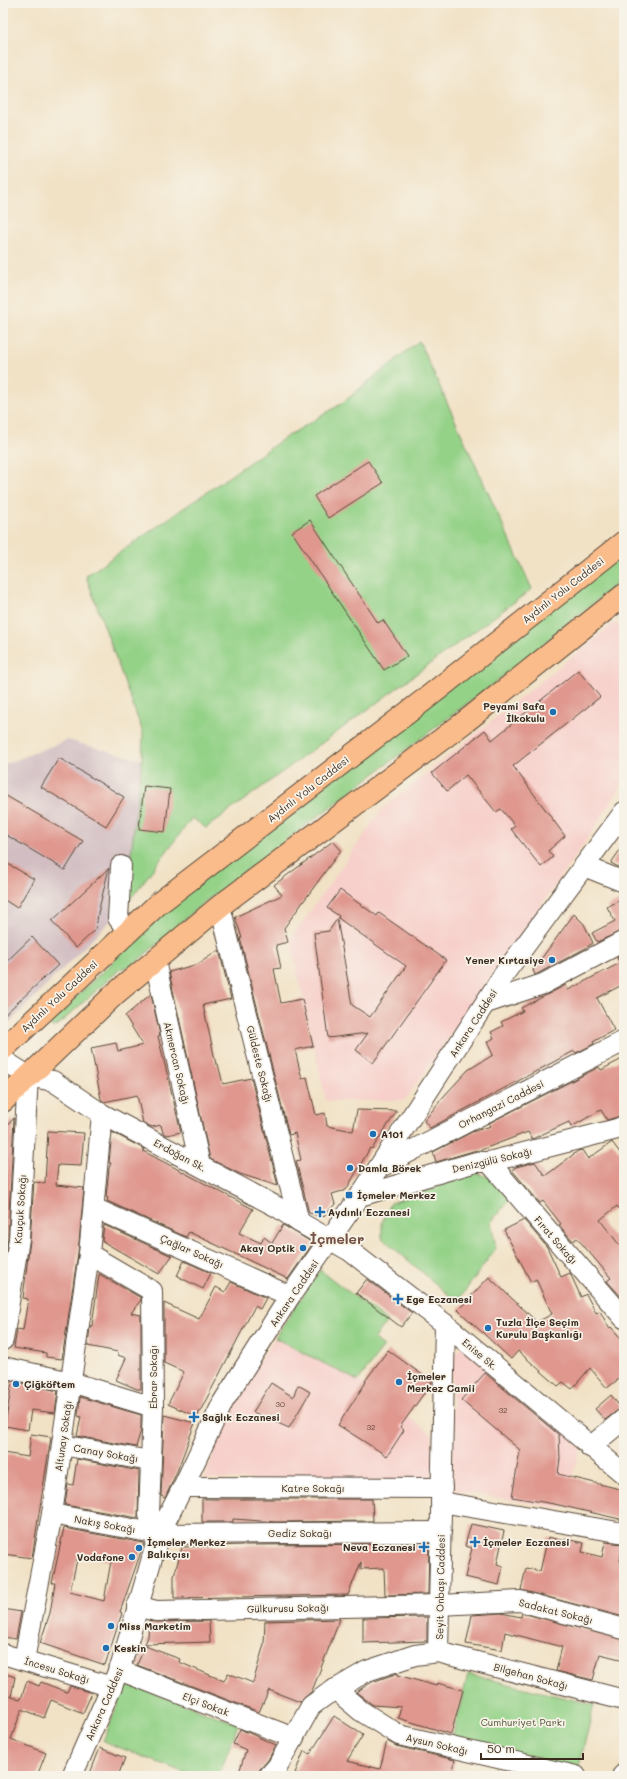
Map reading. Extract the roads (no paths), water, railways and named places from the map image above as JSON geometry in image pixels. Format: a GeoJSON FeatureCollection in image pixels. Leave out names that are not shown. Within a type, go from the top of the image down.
{"type":"FeatureCollection","features":[{"type":"Feature","properties":{"kind":"main road","name":"Aydınlı Yolu Caddesi"},"geometry":{"type":"LineString","coordinates":[[3,1049],[158,904],[428,697],[624,542]]}},
{"type":"Feature","properties":{"kind":"main road"},"geometry":{"type":"LineString","coordinates":[[3,1101],[116,993],[220,906],[466,721],[624,595]]}},
{"type":"Feature","properties":{"kind":"street","name":"Ankara Caddesi"},"geometry":{"type":"LineString","coordinates":[[72,1776],[115,1678],[158,1534],[184,1487],[223,1402],[290,1296],[331,1240],[379,1168],[504,974],[624,812]]}},
{"type":"Feature","properties":{"kind":"street"},"geometry":{"type":"LineString","coordinates":[[121,866],[118,918],[128,931]]}},
{"type":"Feature","properties":{"kind":"street"},"geometry":{"type":"LineString","coordinates":[[584,866],[624,882]]}},
{"type":"Feature","properties":{"kind":"street","name":"Güldeste Sokağı"},"geometry":{"type":"LineString","coordinates":[[220,906],[299,1222]]}},
{"type":"Feature","properties":{"kind":"street"},"geometry":{"type":"LineString","coordinates":[[486,1003],[543,984],[624,941]]}},
{"type":"Feature","properties":{"kind":"street","name":"Akmercan Sokağı"},"geometry":{"type":"LineString","coordinates":[[155,961],[200,1165]]}},
{"type":"Feature","properties":{"kind":"street","name":"Orhangazi Caddesi"},"geometry":{"type":"LineString","coordinates":[[379,1168],[624,1041]]}},
{"type":"Feature","properties":{"kind":"street"},"geometry":{"type":"LineString","coordinates":[[3,1060],[28,1076]]}},
{"type":"Feature","properties":{"kind":"street","name":"Erdoğan Sk."},"geometry":{"type":"LineString","coordinates":[[28,1076],[53,1081],[102,1114],[279,1208],[299,1222],[331,1240]]}},
{"type":"Feature","properties":{"kind":"street","name":"Kauçuk Sokağı"},"geometry":{"type":"LineString","coordinates":[[3,1340],[19,1239],[28,1076]]}},
{"type":"Feature","properties":{"kind":"street","name":"Altunay Sokağı"},"geometry":{"type":"LineString","coordinates":[[24,1660],[52,1514],[71,1382],[89,1254],[102,1114]]}},
{"type":"Feature","properties":{"kind":"street","name":"Denizgülü Sokağı"},"geometry":{"type":"LineString","coordinates":[[360,1196],[476,1162],[489,1162],[622,1130]]}},
{"type":"Feature","properties":{"kind":"street","name":"Fırat Sokağı"},"geometry":{"type":"LineString","coordinates":[[489,1162],[624,1318]]}},
{"type":"Feature","properties":{"kind":"street","name":"Çağlar Sokağı"},"geometry":{"type":"LineString","coordinates":[[94,1208],[290,1296]]}},
{"type":"Feature","properties":{"kind":"street","name":"Enise Sk."},"geometry":{"type":"LineString","coordinates":[[331,1240],[350,1250],[445,1324],[624,1474]]}},
{"type":"Feature","properties":{"kind":"street","name":"Ebrar Sokağı"},"geometry":{"type":"LineString","coordinates":[[89,1254],[152,1291],[153,1407],[149,1515],[158,1534]]}},
{"type":"Feature","properties":{"kind":"street","name":"Seyit Onbaşı Caddesi"},"geometry":{"type":"LineString","coordinates":[[269,1776],[277,1767],[311,1706],[335,1689],[367,1671],[415,1655],[438,1652],[445,1324]]}},
{"type":"Feature","properties":{"kind":"street"},"geometry":{"type":"LineString","coordinates":[[3,1367],[71,1382],[153,1407]]}},
{"type":"Feature","properties":{"kind":"street"},"geometry":{"type":"LineString","coordinates":[[590,1447],[624,1419]]}},
{"type":"Feature","properties":{"kind":"street","name":"Canay Sokağı"},"geometry":{"type":"LineString","coordinates":[[62,1445],[150,1461]]}},
{"type":"Feature","properties":{"kind":"street","name":"Katre Sokağı"},"geometry":{"type":"LineString","coordinates":[[184,1487],[442,1495],[624,1533]]}},
{"type":"Feature","properties":{"kind":"street","name":"Nakış Sokağı"},"geometry":{"type":"LineString","coordinates":[[52,1514],[158,1534]]}},
{"type":"Feature","properties":{"kind":"street","name":"Gediz Sokağı"},"geometry":{"type":"LineString","coordinates":[[158,1534],[441,1532]]}},
{"type":"Feature","properties":{"kind":"street","name":"Sadakat Sokağı"},"geometry":{"type":"LineString","coordinates":[[439,1605],[520,1601],[624,1629]]}},
{"type":"Feature","properties":{"kind":"street","name":"Gülkurusu Sokağı"},"geometry":{"type":"LineString","coordinates":[[137,1606],[156,1610],[439,1605]]}},
{"type":"Feature","properties":{"kind":"street","name":"Bilgehan Sokağı"},"geometry":{"type":"LineString","coordinates":[[438,1652],[624,1700]]}},
{"type":"Feature","properties":{"kind":"street","name":"İncesu Sokağı"},"geometry":{"type":"LineString","coordinates":[[3,1654],[24,1660],[115,1678]]}},
{"type":"Feature","properties":{"kind":"street","name":"Elçi Sokak"},"geometry":{"type":"LineString","coordinates":[[115,1678],[294,1738]]}},
{"type":"Feature","properties":{"kind":"street","name":"Aysun Sokağı"},"geometry":{"type":"LineString","coordinates":[[335,1689],[361,1711],[399,1735],[576,1776]]}},
{"type":"Feature","properties":{"kind":"place","name":"Peyami Safa İlkokulu"},"geometry":{"type":"Point","coordinates":[553,712]}},
{"type":"Feature","properties":{"kind":"place","name":"Yener Kırtasiye"},"geometry":{"type":"Point","coordinates":[552,960]}},
{"type":"Feature","properties":{"kind":"place","name":"A101"},"geometry":{"type":"Point","coordinates":[373,1134]}},
{"type":"Feature","properties":{"kind":"place","name":"Damla Börek"},"geometry":{"type":"Point","coordinates":[350,1168]}},
{"type":"Feature","properties":{"kind":"place","name":"İçmeler Merkez"},"geometry":{"type":"Point","coordinates":[349,1195]}},
{"type":"Feature","properties":{"kind":"place","name":"Aydınlı Eczanesi"},"geometry":{"type":"Point","coordinates":[320,1212]}},
{"type":"Feature","properties":{"kind":"place","name":"Akay Optik"},"geometry":{"type":"Point","coordinates":[303,1248]}},
{"type":"Feature","properties":{"kind":"place","name":"Ege Eczanesi"},"geometry":{"type":"Point","coordinates":[398,1299]}},
{"type":"Feature","properties":{"kind":"place","name":"Tuzla İlçe Seçim Kurulu Başkanlığı"},"geometry":{"type":"Point","coordinates":[488,1328]}},
{"type":"Feature","properties":{"kind":"place","name":"İçmeler Merkez Camii"},"geometry":{"type":"Point","coordinates":[399,1382]}},
{"type":"Feature","properties":{"kind":"place","name":"Çiğköftem"},"geometry":{"type":"Point","coordinates":[16,1384]}},
{"type":"Feature","properties":{"kind":"place","name":"Sağlık Eczanesi"},"geometry":{"type":"Point","coordinates":[194,1417]}},
{"type":"Feature","properties":{"kind":"place","name":"İçmeler Eczanesi"},"geometry":{"type":"Point","coordinates":[475,1542]}},
{"type":"Feature","properties":{"kind":"place","name":"Neva Eczanesi"},"geometry":{"type":"Point","coordinates":[424,1547]}},
{"type":"Feature","properties":{"kind":"place","name":"İçmeler Merkez Balıkçısı"},"geometry":{"type":"Point","coordinates":[139,1548]}},
{"type":"Feature","properties":{"kind":"place","name":"Vodafone"},"geometry":{"type":"Point","coordinates":[132,1557]}},
{"type":"Feature","properties":{"kind":"place","name":"Miss Marketim"},"geometry":{"type":"Point","coordinates":[111,1626]}},
{"type":"Feature","properties":{"kind":"place","name":"Keskin"},"geometry":{"type":"Point","coordinates":[106,1648]}},
{"type":"Feature","properties":{"kind":"district","name":"İçmeler"},"geometry":{"type":"Point","coordinates":[337,1239]}},
{"type":"Feature","properties":{"kind":"park label","name":"Cumhuriyet Parkı"},"geometry":{"type":"Point","coordinates":[523,1722]}}]}
